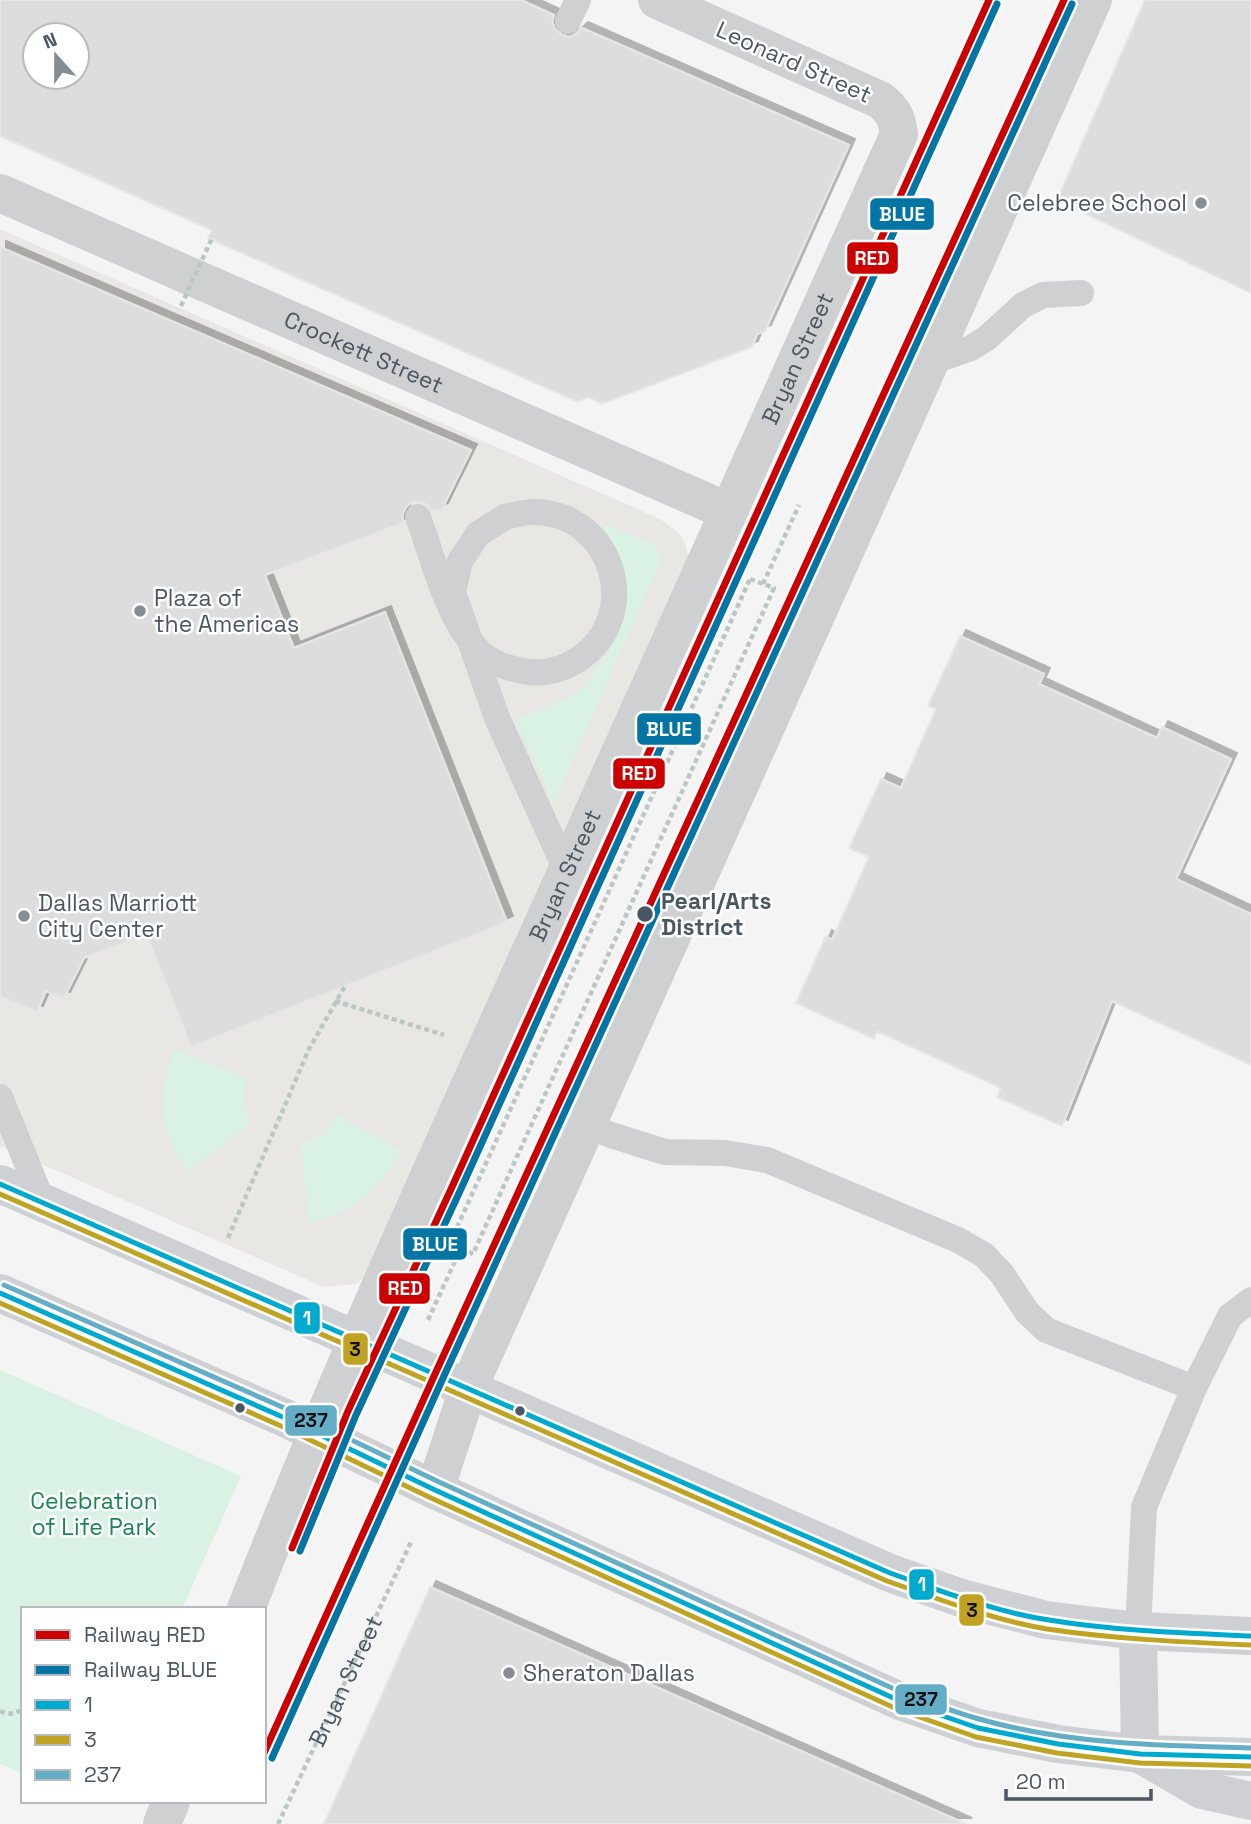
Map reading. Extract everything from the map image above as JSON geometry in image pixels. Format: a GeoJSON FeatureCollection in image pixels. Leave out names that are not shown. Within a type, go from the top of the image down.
{"type":"FeatureCollection","features":[{"type":"Feature","properties":{"kind":"main road"},"geometry":{"type":"LineString","coordinates":[[0,1184],[890,1573],[961,1598],[1046,1620],[1138,1631],[1203,1636],[1251,1636]]}},
{"type":"Feature","properties":{"kind":"main road"},"geometry":{"type":"LineString","coordinates":[[0,1293],[317,1432],[435,1490],[900,1701],[978,1728],[1058,1744],[1140,1754],[1251,1757]]}},
{"type":"Feature","properties":{"kind":"main road"},"geometry":{"type":"LineString","coordinates":[[1138,1631],[1140,1754]]}},
{"type":"Feature","properties":{"kind":"main road"},"geometry":{"type":"LineString","coordinates":[[1140,1754],[1202,1790],[1251,1801]]}},
{"type":"Feature","properties":{"kind":"street","name":"Leonard Street"},"geometry":{"type":"LineString","coordinates":[[657,0],[872,96],[891,109]]}},
{"type":"Feature","properties":{"kind":"street"},"geometry":{"type":"LineString","coordinates":[[435,1490],[468,1389],[1093,0]]}},
{"type":"Feature","properties":{"kind":"street","name":"Bryan Street"},"geometry":{"type":"LineString","coordinates":[[247,1607],[356,1339],[727,510],[899,134],[897,119],[891,109]]}},
{"type":"Feature","properties":{"kind":"street","name":"Crockett Street"},"geometry":{"type":"LineString","coordinates":[[0,193],[727,510]]}},
{"type":"Feature","properties":{"kind":"street"},"geometry":{"type":"LineString","coordinates":[[162,1824],[170,1803]]}},
{"type":"Feature","properties":{"kind":"lane"},"geometry":{"type":"LineString","coordinates":[[931,362],[971,348],[987,338],[1023,305],[1043,295],[1082,293]]}},
{"type":"Feature","properties":{"kind":"lane"},"geometry":{"type":"LineString","coordinates":[[418,517],[454,615],[477,650],[503,667],[534,674],[565,668],[592,650],[609,624],[616,593],[610,562],[593,536],[567,519],[536,512],[505,517],[478,534],[460,561],[453,593],[497,718],[567,872]]}},
{"type":"Feature","properties":{"kind":"lane"},"geometry":{"type":"LineString","coordinates":[[0,1097],[43,1203]]}},
{"type":"Feature","properties":{"kind":"lane"},"geometry":{"type":"LineString","coordinates":[[587,1125],[665,1152],[725,1153],[767,1160],[958,1240],[984,1255],[1002,1274],[1027,1312],[1046,1329],[1194,1388]]}},
{"type":"Feature","properties":{"kind":"lane"},"geometry":{"type":"LineString","coordinates":[[1138,1631],[1144,1507],[1194,1388],[1230,1316],[1251,1300]]}},
{"type":"Feature","properties":{"kind":"path"},"geometry":{"type":"LineString","coordinates":[[181,306],[213,236]]}},
{"type":"Feature","properties":{"kind":"path"},"geometry":{"type":"LineString","coordinates":[[763,584],[799,505]]}},
{"type":"Feature","properties":{"kind":"path"},"geometry":{"type":"LineString","coordinates":[[750,579],[763,584],[774,589],[473,1254],[450,1243],[750,579]]}},
{"type":"Feature","properties":{"kind":"path"},"geometry":{"type":"LineString","coordinates":[[228,1238],[296,1080],[345,986]]}},
{"type":"Feature","properties":{"kind":"path"},"geometry":{"type":"LineString","coordinates":[[335,1001],[442,1034]]}},
{"type":"Feature","properties":{"kind":"path"},"geometry":{"type":"LineString","coordinates":[[428,1321],[461,1248]]}},
{"type":"Feature","properties":{"kind":"path","name":"Bryan Street"},"geometry":{"type":"LineString","coordinates":[[278,1824],[412,1540]]}},
{"type":"Feature","properties":{"kind":"path"},"geometry":{"type":"LineString","coordinates":[[0,1711],[6,1714],[21,1710]]}},
{"type":"Feature","properties":{"kind":"shaded area"},"geometry":{"type":"Polygon","coordinates":[[[0,229],[660,519],[679,533],[685,543],[689,561],[370,1273],[356,1284],[324,1287],[0,1146],[0,229]]]}},
{"type":"Feature","properties":{"kind":"green space"},"geometry":{"type":"Polygon","coordinates":[[[601,523],[654,544],[661,560],[554,803],[515,719],[561,701],[583,687],[602,661],[621,626],[626,609],[626,575],[621,558],[601,523]]]}},
{"type":"Feature","properties":{"kind":"green space"},"geometry":{"type":"Polygon","coordinates":[[[174,1049],[247,1078],[245,1101],[252,1123],[187,1172],[171,1142],[164,1112],[166,1082],[174,1049]]]}},
{"type":"Feature","properties":{"kind":"green space"},"geometry":{"type":"Polygon","coordinates":[[[337,1115],[402,1151],[384,1177],[364,1198],[339,1213],[309,1223],[301,1144],[322,1132],[337,1115]]]}},
{"type":"Feature","properties":{"kind":"green space","name":"Celebration of Life Park"},"geometry":{"type":"Polygon","coordinates":[[[0,1370],[241,1476],[183,1607],[21,1607],[21,1773],[0,1764],[0,1370]]]}},
{"type":"Feature","properties":{"kind":"building"},"geometry":{"type":"Polygon","coordinates":[[[0,0],[521,0],[554,15],[552,22],[562,35],[570,37],[582,28],[849,145],[765,331],[757,334],[752,347],[602,404],[588,397],[578,402],[208,238],[212,230],[0,136],[0,0]]]}},
{"type":"Feature","properties":{"kind":"building"},"geometry":{"type":"Polygon","coordinates":[[[1145,0],[1251,0],[1251,293],[1057,200],[1145,0]]]}},
{"type":"Feature","properties":{"kind":"building"},"geometry":{"type":"Polygon","coordinates":[[[0,247],[471,450],[442,509],[433,512],[422,502],[412,502],[403,513],[403,523],[265,575],[294,648],[385,612],[507,922],[191,1047],[146,934],[84,958],[64,998],[46,991],[37,1012],[0,996],[0,247]]]}},
{"type":"Feature","properties":{"kind":"building"},"geometry":{"type":"Polygon","coordinates":[[[960,636],[1044,674],[1039,684],[1157,738],[1162,727],[1231,759],[1176,879],[1251,914],[1251,1065],[1112,1001],[1062,1126],[997,1097],[1001,1088],[877,1031],[874,1039],[796,1003],[826,936],[832,940],[869,857],[849,848],[881,779],[901,788],[936,709],[928,706],[960,636]]]}},
{"type":"Feature","properties":{"kind":"building","name":"Sheraton Dallas"},"geometry":{"type":"Polygon","coordinates":[[[430,1587],[966,1824],[324,1824],[430,1587]]]}},
{"type":"Feature","properties":{"kind":"rail line","name":"RED"},"geometry":{"type":"LineString","coordinates":[[292,1548],[348,1411],[989,0]]}},
{"type":"Feature","properties":{"kind":"rail line","name":"RED"},"geometry":{"type":"LineString","coordinates":[[266,1749],[1064,0]]}},
{"type":"Feature","properties":{"kind":"rail line","name":"BLUE"},"geometry":{"type":"LineString","coordinates":[[300,1551],[356,1415],[997,4]]}},
{"type":"Feature","properties":{"kind":"rail line","name":"BLUE"},"geometry":{"type":"LineString","coordinates":[[272,1758],[443,1378],[1072,4]]}},
{"type":"Feature","properties":{"kind":"transit line","name":"1"},"geometry":{"type":"LineString","coordinates":[[0,1184],[890,1573],[948,1594],[1029,1616],[1074,1624],[1175,1633],[1251,1636]]}},
{"type":"Feature","properties":{"kind":"transit line","name":"3"},"geometry":{"type":"LineString","coordinates":[[0,1194],[887,1581],[986,1615],[1047,1629],[1123,1638],[1251,1645]]}},
{"type":"Feature","properties":{"kind":"transit line","name":"237"},"geometry":{"type":"LineString","coordinates":[[4,1285],[289,1410],[439,1482],[903,1693],[979,1719],[1046,1734],[1148,1745],[1251,1748]]}},
{"type":"Feature","properties":{"kind":"transit line","name":"1"},"geometry":{"type":"LineString","coordinates":[[0,1293],[285,1418],[435,1490],[900,1701],[978,1728],[1058,1744],[1140,1754],[1251,1757]]}},
{"type":"Feature","properties":{"kind":"transit line","name":"3"},"geometry":{"type":"LineString","coordinates":[[0,1303],[281,1426],[431,1498],[897,1709],[976,1737],[1057,1753],[1140,1763],[1251,1766]]}},
{"type":"Feature","properties":{"kind":"place","name":"Celebree School"},"geometry":{"type":"Point","coordinates":[1201,203]}},
{"type":"Feature","properties":{"kind":"place","name":"Plaza of the Americas"},"geometry":{"type":"Point","coordinates":[140,611]}},
{"type":"Feature","properties":{"kind":"place","name":"Pearl/Arts District"},"geometry":{"type":"Point","coordinates":[645,914]}},
{"type":"Feature","properties":{"kind":"place","name":"Dallas Marriott City Center"},"geometry":{"type":"Point","coordinates":[24,916]}},
{"type":"Feature","properties":{"kind":"place","name":"Sheraton Dallas"},"geometry":{"type":"Point","coordinates":[509,1673]}}]}
